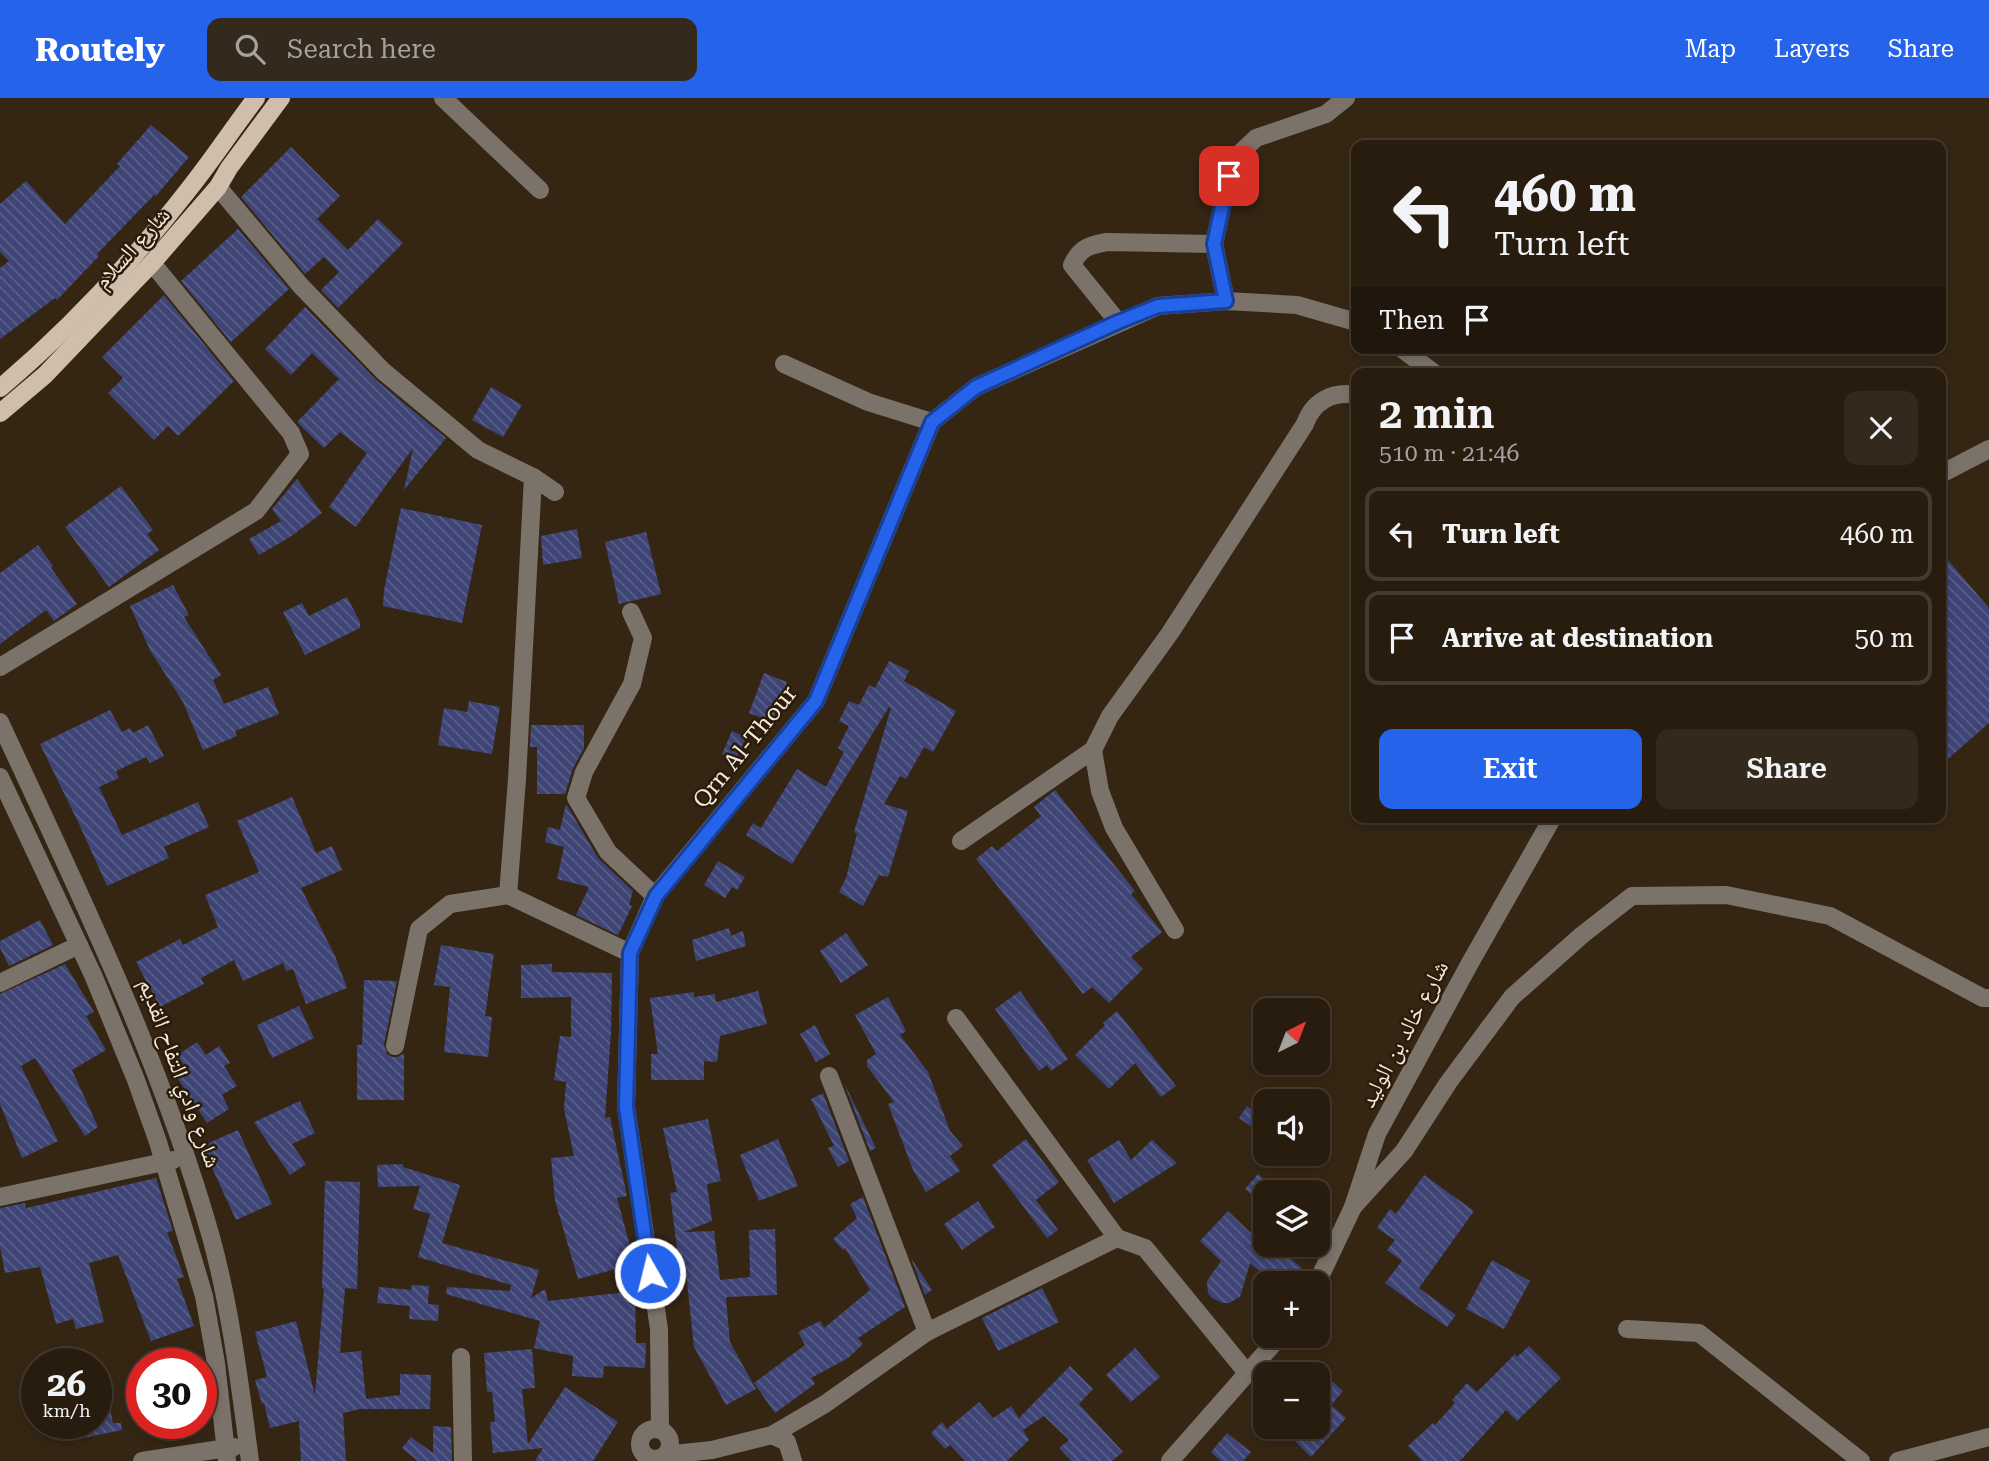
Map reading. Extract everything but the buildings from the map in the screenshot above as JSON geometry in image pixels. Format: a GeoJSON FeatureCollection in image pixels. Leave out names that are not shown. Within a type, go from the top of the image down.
{"type":"FeatureCollection","features":[{"type":"Feature","properties":{"kind":"main road","name":"شارع السلام"},"geometry":{"type":"LineString","coordinates":[[0,388],[41,352],[137,251],[190,188],[256,98]]}},
{"type":"Feature","properties":{"kind":"main road","name":"شارع السلام"},"geometry":{"type":"LineString","coordinates":[[0,413],[63,357],[152,263],[218,187],[229,167],[281,98]]}},
{"type":"Feature","properties":{"kind":"street"},"geometry":{"type":"LineString","coordinates":[[443,98],[540,190]]}},
{"type":"Feature","properties":{"kind":"street"},"geometry":{"type":"LineString","coordinates":[[1226,301],[1214,244],[1235,158],[1256,138],[1326,114],[1346,98]]}},
{"type":"Feature","properties":{"kind":"street"},"geometry":{"type":"LineString","coordinates":[[218,187],[300,285],[383,371],[478,450],[533,477],[555,492]]}},
{"type":"Feature","properties":{"kind":"street"},"geometry":{"type":"LineString","coordinates":[[1118,322],[1072,265],[1079,250],[1107,242],[1214,244]]}},
{"type":"Feature","properties":{"kind":"street"},"geometry":{"type":"LineString","coordinates":[[0,667],[256,511],[300,454],[291,433],[152,263]]}},
{"type":"Feature","properties":{"kind":"street","name":"Qrn Al-Thour"},"geometry":{"type":"LineString","coordinates":[[660,1429],[659,1329],[626,1107],[630,953],[656,896],[816,701],[932,422],[976,387],[1158,306],[1226,301],[1297,305],[1351,321]]}},
{"type":"Feature","properties":{"kind":"street"},"geometry":{"type":"LineString","coordinates":[[1408,354],[1426,368]]}},
{"type":"Feature","properties":{"kind":"street"},"geometry":{"type":"LineString","coordinates":[[784,364],[867,402],[932,422]]}},
{"type":"Feature","properties":{"kind":"street"},"geometry":{"type":"LineString","coordinates":[[961,841],[1093,750],[1110,716],[1170,633],[1310,413],[1326,398],[1340,394],[1351,395]]}},
{"type":"Feature","properties":{"kind":"street"},"geometry":{"type":"LineString","coordinates":[[1946,471],[1989,449]]}},
{"type":"Feature","properties":{"kind":"street"},"geometry":{"type":"LineString","coordinates":[[508,895],[533,477]]}},
{"type":"Feature","properties":{"kind":"street"},"geometry":{"type":"LineString","coordinates":[[631,612],[643,638],[632,684],[584,772],[576,798],[608,852],[656,896]]}},
{"type":"Feature","properties":{"kind":"street","name":"شارع وادي التفاح القديم"},"geometry":{"type":"LineString","coordinates":[[0,722],[110,956],[187,1157],[211,1238],[232,1328],[249,1453]]}},
{"type":"Feature","properties":{"kind":"street"},"geometry":{"type":"LineString","coordinates":[[1093,750],[1100,791],[1114,828],[1175,930]]}},
{"type":"Feature","properties":{"kind":"street","name":"شارع وادي التفاح القديم"},"geometry":{"type":"LineString","coordinates":[[0,776],[79,945],[136,1080],[164,1163],[204,1296],[216,1363],[226,1454]]}},
{"type":"Feature","properties":{"kind":"street","name":"شارع خالد بن الوليد"},"geometry":{"type":"LineString","coordinates":[[1323,1271],[1353,1207],[1377,1134],[1469,963],[1550,823]]}},
{"type":"Feature","properties":{"kind":"street"},"geometry":{"type":"LineString","coordinates":[[395,1046],[419,929],[450,904],[508,895],[630,953]]}},
{"type":"Feature","properties":{"kind":"street"},"geometry":{"type":"LineString","coordinates":[[1353,1207],[1404,1151],[1448,1083],[1512,998],[1582,935],[1632,896],[1726,895],[1830,916],[1983,998],[1989,998]]}},
{"type":"Feature","properties":{"kind":"street"},"geometry":{"type":"LineString","coordinates":[[0,983],[79,945]]}},
{"type":"Feature","properties":{"kind":"street"},"geometry":{"type":"LineString","coordinates":[[956,1018],[1116,1238],[1145,1248],[1248,1374]]}},
{"type":"Feature","properties":{"kind":"street"},"geometry":{"type":"LineString","coordinates":[[829,1076],[927,1332]]}},
{"type":"Feature","properties":{"kind":"street"},"geometry":{"type":"LineString","coordinates":[[0,1197],[187,1157]]}},
{"type":"Feature","properties":{"kind":"street"},"geometry":{"type":"LineString","coordinates":[[666,1455],[670,1448],[670,1439],[660,1429],[649,1430],[641,1438],[640,1458],[656,1459],[666,1455],[712,1450],[772,1434],[825,1404],[927,1332],[1116,1238]]}},
{"type":"Feature","properties":{"kind":"street"},"geometry":{"type":"LineString","coordinates":[[1627,1329],[1699,1333],[1861,1461]]}},
{"type":"Feature","properties":{"kind":"street"},"geometry":{"type":"LineString","coordinates":[[1170,1461],[1270,1348]]}},
{"type":"Feature","properties":{"kind":"street"},"geometry":{"type":"LineString","coordinates":[[461,1357],[463,1461]]}},
{"type":"Feature","properties":{"kind":"street"},"geometry":{"type":"LineString","coordinates":[[772,1434],[787,1442],[793,1461]]}},
{"type":"Feature","properties":{"kind":"street"},"geometry":{"type":"LineString","coordinates":[[1898,1461],[1989,1437]]}},
{"type":"Feature","properties":{"kind":"street"},"geometry":{"type":"LineString","coordinates":[[142,1461],[249,1453]]}},
{"type":"Feature","properties":{"kind":"route"},"geometry":{"type":"LineString","coordinates":[[650,1273],[626,1107],[630,953],[656,896],[816,701],[932,422],[976,387],[1118,322],[1158,306],[1226,301],[1214,244],[1229,176]]}}]}
